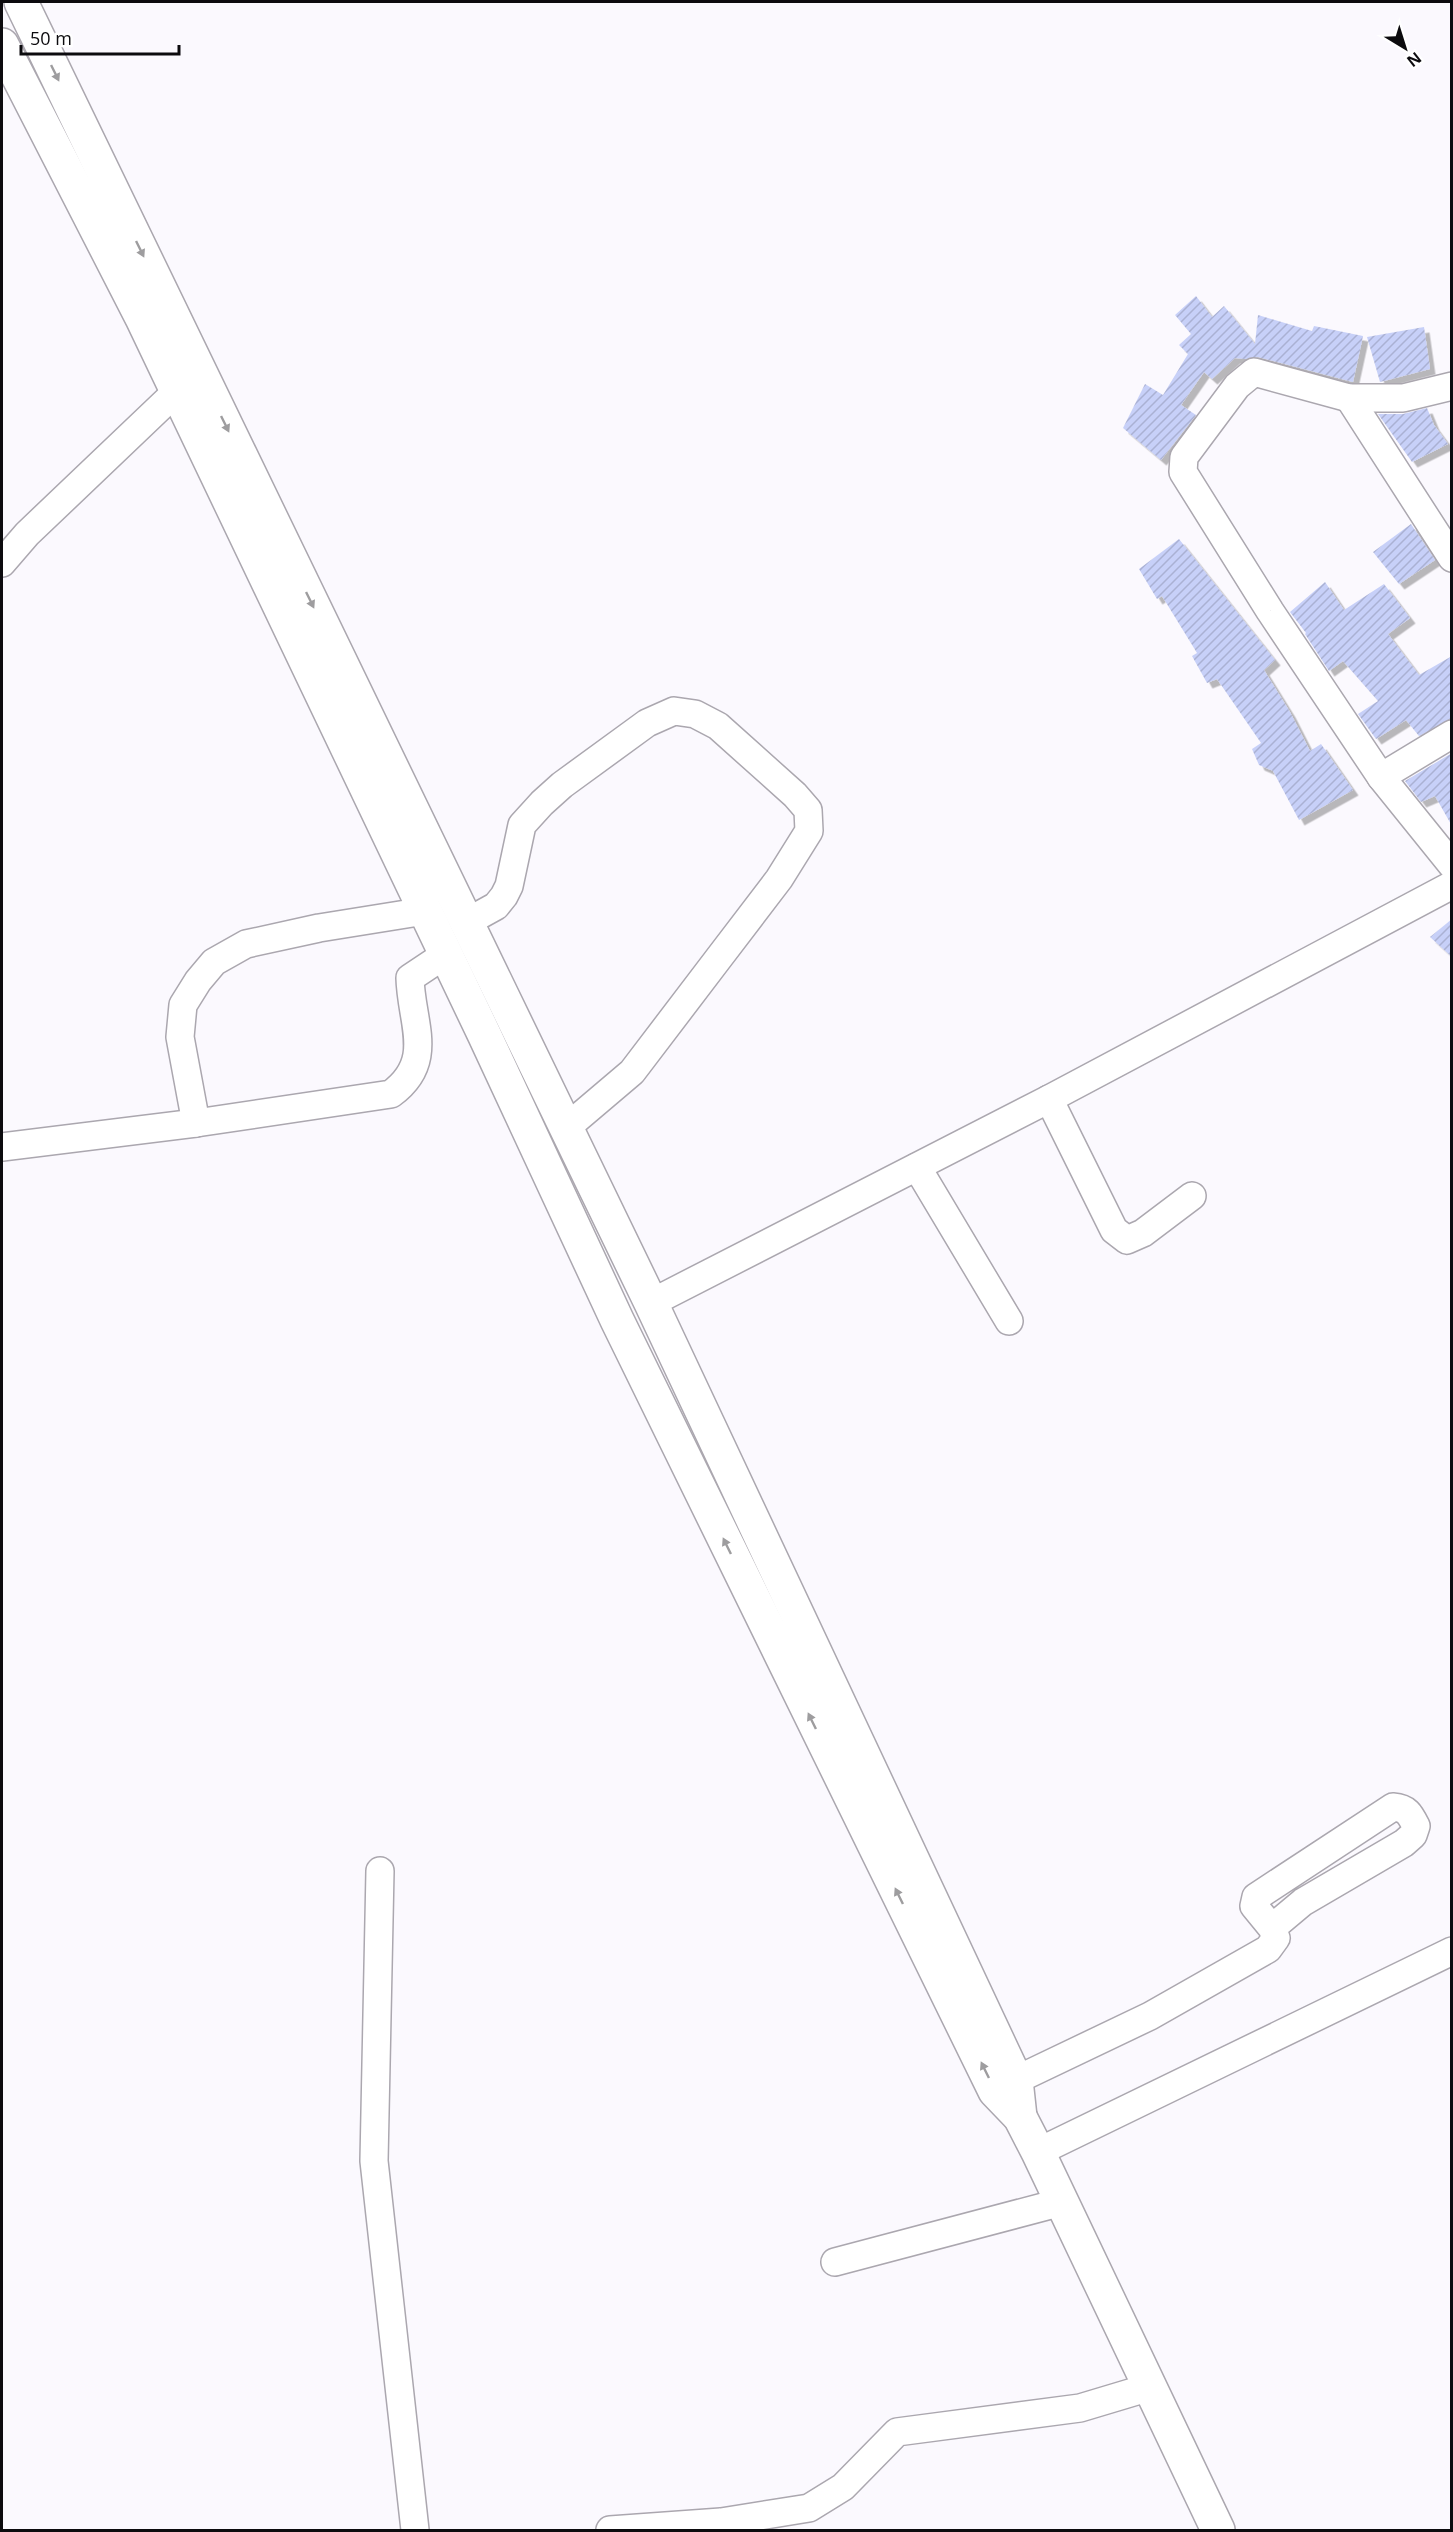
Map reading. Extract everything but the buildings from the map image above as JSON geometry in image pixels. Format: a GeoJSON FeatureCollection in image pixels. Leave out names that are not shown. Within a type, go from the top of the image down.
{"type":"FeatureCollection","features":[{"type":"Feature","properties":{"kind":"main road"},"geometry":{"type":"LineString","coordinates":[[21,2],[651,1303],[1016,2080],[1020,2117]]}},
{"type":"Feature","properties":{"kind":"main road"},"geometry":{"type":"LineString","coordinates":[[2,45],[142,318],[446,954],[622,1330],[830,1757],[995,2091],[1020,2117],[1038,2152],[1218,2530]]}},
{"type":"Feature","properties":{"kind":"street"},"geometry":{"type":"LineString","coordinates":[[1452,386],[1403,398],[1349,398],[1254,372],[1238,386],[1184,457],[1183,472],[1276,620],[1381,777],[1452,865]]}},
{"type":"Feature","properties":{"kind":"street"},"geometry":{"type":"LineString","coordinates":[[2,562],[27,534],[177,391]]}},
{"type":"Feature","properties":{"kind":"street"},"geometry":{"type":"LineString","coordinates":[[1349,398],[1441,522],[1452,558]]}},
{"type":"Feature","properties":{"kind":"street"},"geometry":{"type":"LineString","coordinates":[[467,922],[496,906],[504,896],[509,886],[522,825],[542,803],[562,785],[648,723],[674,711],[695,714],[718,726],[795,795],[808,810],[808,831],[779,879],[632,1072],[566,1128]]}},
{"type":"Feature","properties":{"kind":"street"},"geometry":{"type":"LineString","coordinates":[[1381,777],[1452,734]]}},
{"type":"Feature","properties":{"kind":"street"},"geometry":{"type":"LineString","coordinates":[[651,1303],[1049,1099],[1452,885]]}},
{"type":"Feature","properties":{"kind":"street"},"geometry":{"type":"LineString","coordinates":[[196,1124],[180,1037],[183,1005],[198,981],[214,962],[246,944],[319,928],[425,910]]}},
{"type":"Feature","properties":{"kind":"street"},"geometry":{"type":"LineString","coordinates":[[2,1148],[196,1124],[390,1094],[410,1078],[419,1041],[410,994],[410,978],[446,954]]}},
{"type":"Feature","properties":{"kind":"street"},"geometry":{"type":"LineString","coordinates":[[1049,1099],[1114,1230],[1127,1240],[1143,1233],[1192,1196]]}},
{"type":"Feature","properties":{"kind":"street"},"geometry":{"type":"LineString","coordinates":[[917,1167],[1009,1321]]}},
{"type":"Feature","properties":{"kind":"street"},"geometry":{"type":"LineString","coordinates":[[1016,2080],[1150,2016],[1245,1964],[1274,1943],[1276,1938],[1272,1928],[1254,1906],[1256,1898],[1393,1807],[1404,1808],[1416,1826],[1413,1834],[1404,1843],[1302,1902],[1272,1928]]}},
{"type":"Feature","properties":{"kind":"street"},"geometry":{"type":"LineString","coordinates":[[380,1871],[374,2161],[415,2530]]}},
{"type":"Feature","properties":{"kind":"street"},"geometry":{"type":"LineString","coordinates":[[1038,2152],[1452,1951]]}},
{"type":"Feature","properties":{"kind":"street"},"geometry":{"type":"LineString","coordinates":[[835,2262],[1062,2202]]}},
{"type":"Feature","properties":{"kind":"street"},"geometry":{"type":"LineString","coordinates":[[610,2530],[721,2522],[809,2508],[843,2487],[897,2432],[1080,2408],[1150,2387]]}}]}
